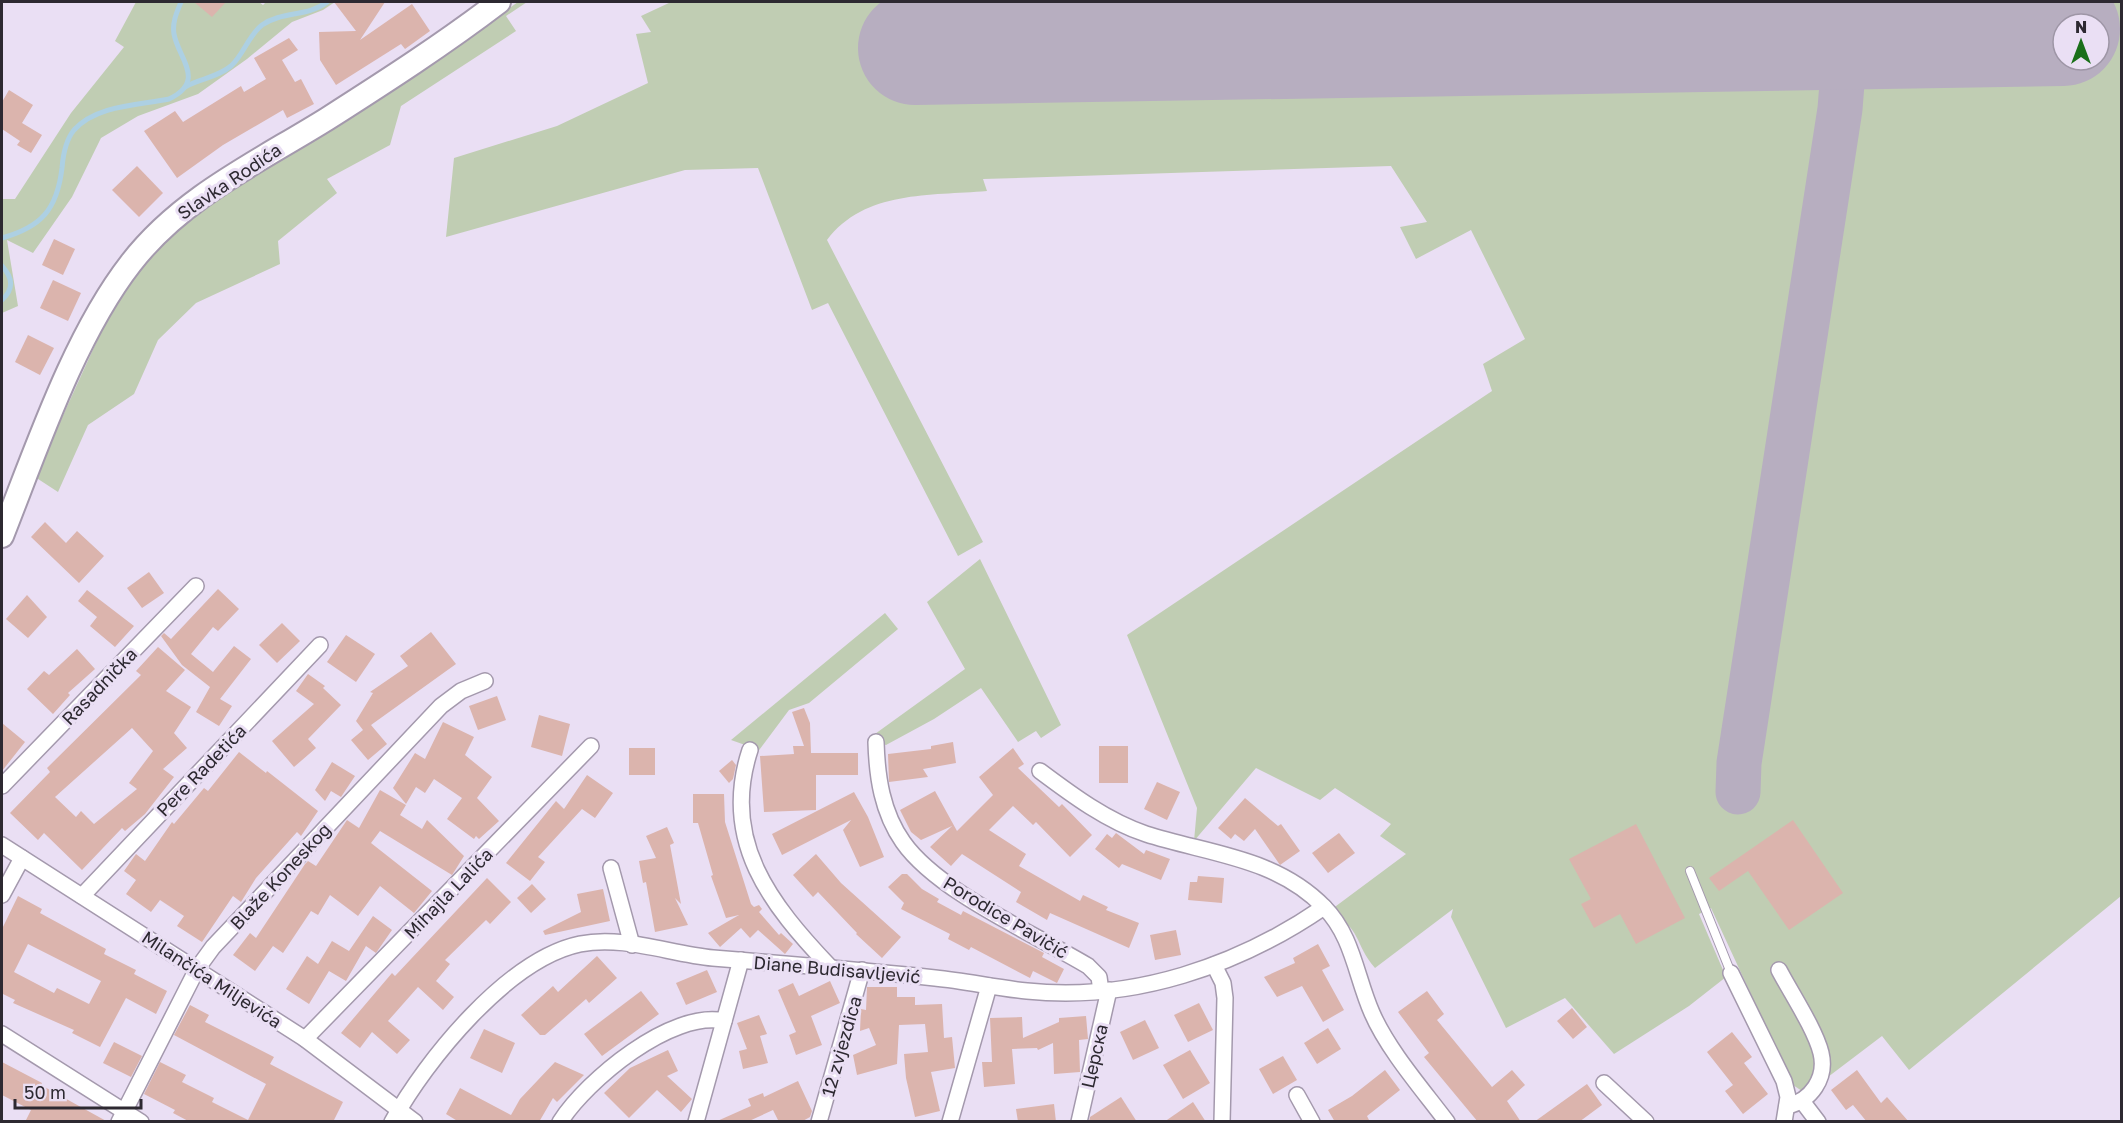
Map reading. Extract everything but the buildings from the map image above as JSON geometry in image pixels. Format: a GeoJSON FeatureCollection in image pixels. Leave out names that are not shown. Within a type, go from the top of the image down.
{"type":"FeatureCollection","features":[{"type":"Feature","properties":{"kind":"main road","name":"Slavka Rodića"},"geometry":{"type":"LineString","coordinates":[[2,536],[54,407],[93,322],[131,263],[154,238],[188,206],[250,162],[326,119],[499,2]]}},
{"type":"Feature","properties":{"kind":"street","name":"Rasadnička"},"geometry":{"type":"LineString","coordinates":[[2,786],[196,586]]}},
{"type":"Feature","properties":{"kind":"street","name":"Pere Radetića"},"geometry":{"type":"LineString","coordinates":[[82,896],[320,645]]}},
{"type":"Feature","properties":{"kind":"street","name":"Blaže Koneskog"},"geometry":{"type":"LineString","coordinates":[[121,1116],[197,969],[213,947],[441,706],[461,691],[485,681]]}},
{"type":"Feature","properties":{"kind":"street","name":"Porodice Pavičić"},"geometry":{"type":"LineString","coordinates":[[876,742],[877,765],[885,805],[902,842],[919,861],[961,893],[1088,966],[1100,977],[1105,991]]}},
{"type":"Feature","properties":{"kind":"street","name":"Mihajla Lalića"},"geometry":{"type":"LineString","coordinates":[[305,1039],[591,746]]}},
{"type":"Feature","properties":{"kind":"street"},"geometry":{"type":"LineString","coordinates":[[750,750],[743,770],[740,801],[744,833],[752,860],[776,906],[830,967]]}},
{"type":"Feature","properties":{"kind":"street"},"geometry":{"type":"LineString","coordinates":[[1040,771],[1103,814],[1143,833],[1254,863],[1292,882],[1324,907],[1342,930],[1373,1015],[1447,1122]]}},
{"type":"Feature","properties":{"kind":"street","name":"Milančića Miljevića"},"geometry":{"type":"LineString","coordinates":[[2,845],[305,1039],[396,1115],[416,1122]]}},
{"type":"Feature","properties":{"kind":"street"},"geometry":{"type":"LineString","coordinates":[[2,895],[22,858]]}},
{"type":"Feature","properties":{"kind":"street"},"geometry":{"type":"LineString","coordinates":[[611,868],[632,945]]}},
{"type":"Feature","properties":{"kind":"street","name":"Diane Budisavljević"},"geometry":{"type":"LineString","coordinates":[[396,1115],[458,1030],[485,1002],[533,965],[558,951],[579,944],[597,942],[632,945],[741,960],[862,970],[1040,992],[1082,993],[1179,977],[1214,965],[1267,941],[1324,907]]}},
{"type":"Feature","properties":{"kind":"street"},"geometry":{"type":"LineString","coordinates":[[696,1122],[741,960]]}},
{"type":"Feature","properties":{"kind":"street"},"geometry":{"type":"LineString","coordinates":[[1214,965],[1223,983],[1225,998],[1222,1122]]}},
{"type":"Feature","properties":{"kind":"street","name":"12 zvjezdica"},"geometry":{"type":"LineString","coordinates":[[819,1122],[862,970]]}},
{"type":"Feature","properties":{"kind":"street"},"geometry":{"type":"LineString","coordinates":[[1779,970],[1822,1055],[1815,1088],[1795,1104],[1784,1122]]}},
{"type":"Feature","properties":{"kind":"street"},"geometry":{"type":"LineString","coordinates":[[1731,973],[1795,1104],[1818,1122]]}},
{"type":"Feature","properties":{"kind":"street"},"geometry":{"type":"LineString","coordinates":[[950,1122],[988,986]]}},
{"type":"Feature","properties":{"kind":"street","name":"Церска"},"geometry":{"type":"LineString","coordinates":[[1078,1122],[1105,991]]}},
{"type":"Feature","properties":{"kind":"street"},"geometry":{"type":"LineString","coordinates":[[560,1122],[607,1071],[642,1047],[694,1022],[724,1021]]}},
{"type":"Feature","properties":{"kind":"street"},"geometry":{"type":"LineString","coordinates":[[2,1034],[121,1116],[141,1122]]}},
{"type":"Feature","properties":{"kind":"street"},"geometry":{"type":"LineString","coordinates":[[1604,1083],[1646,1122]]}},
{"type":"Feature","properties":{"kind":"street"},"geometry":{"type":"LineString","coordinates":[[1298,1095],[1312,1122]]}},
{"type":"Feature","properties":{"kind":"lane"},"geometry":{"type":"LineString","coordinates":[[1690,871],[1731,973]]}},
{"type":"Feature","properties":{"kind":"green space"},"geometry":{"type":"Polygon","coordinates":[[[136,2],[259,2],[263,5],[266,2],[335,2],[323,10],[292,22],[247,59],[198,94],[138,116],[101,138],[72,197],[33,253],[7,240],[18,306],[2,313],[2,199],[15,199],[71,113],[124,47],[115,41],[136,2]]]}},
{"type":"Feature","properties":{"kind":"green space"},"geometry":{"type":"Polygon","coordinates":[[[518,2],[527,2],[506,16],[516,31],[401,106],[390,145],[327,179],[337,193],[278,241],[280,264],[196,303],[158,340],[134,394],[88,425],[58,492],[35,477],[105,323],[151,253],[195,213],[452,48],[518,2]]]}},
{"type":"Feature","properties":{"kind":"green space"},"geometry":{"type":"Polygon","coordinates":[[[671,2],[2121,2],[2121,896],[1909,1070],[1882,1036],[1824,1080],[1802,1091],[1793,1085],[1711,908],[1699,914],[1726,977],[1689,1006],[1614,1054],[1565,998],[1506,1028],[1451,917],[1453,909],[1375,968],[1347,924],[1328,912],[1406,854],[1380,836],[1391,824],[1335,788],[1320,800],[1256,768],[1194,841],[1197,808],[1127,635],[1492,391],[1483,364],[1525,339],[1471,230],[1416,259],[1400,227],[1427,222],[1391,166],[983,179],[987,191],[900,199],[860,212],[842,224],[827,240],[983,542],[958,556],[828,303],[812,310],[758,168],[685,170],[446,237],[454,158],[557,126],[648,83],[636,34],[651,32],[641,16],[671,2]]]}},
{"type":"Feature","properties":{"kind":"green space"},"geometry":{"type":"Polygon","coordinates":[[[980,559],[1061,725],[1041,738],[1036,731],[1018,742],[981,688],[934,719],[886,745],[868,739],[965,669],[927,602],[980,559]]]}},
{"type":"Feature","properties":{"kind":"green space"},"geometry":{"type":"Polygon","coordinates":[[[885,613],[898,629],[809,703],[789,710],[757,753],[748,746],[731,740],[885,613]]]}},
{"type":"Feature","properties":{"kind":"waterway"},"geometry":{"type":"LineString","coordinates":[[2,238],[16,234],[45,215],[60,183],[67,143],[74,130],[83,122],[94,115],[118,107],[169,99],[186,85],[187,69],[174,34],[175,17],[181,2]]}},
{"type":"Feature","properties":{"kind":"waterway"},"geometry":{"type":"LineString","coordinates":[[185,87],[231,66],[262,25],[278,18],[312,10],[327,2]]}},
{"type":"Feature","properties":{"kind":"waterway"},"geometry":{"type":"LineString","coordinates":[[2,266],[11,283],[9,292],[2,300]]}},
{"type":"Feature","properties":{"kind":"taxiway"},"geometry":{"type":"LineString","coordinates":[[1738,792],[1739,763],[1840,109],[1846,33]]}},
{"type":"Feature","properties":{"kind":"runway"},"geometry":{"type":"LineString","coordinates":[[915,48],[2051,29]]}}]}
